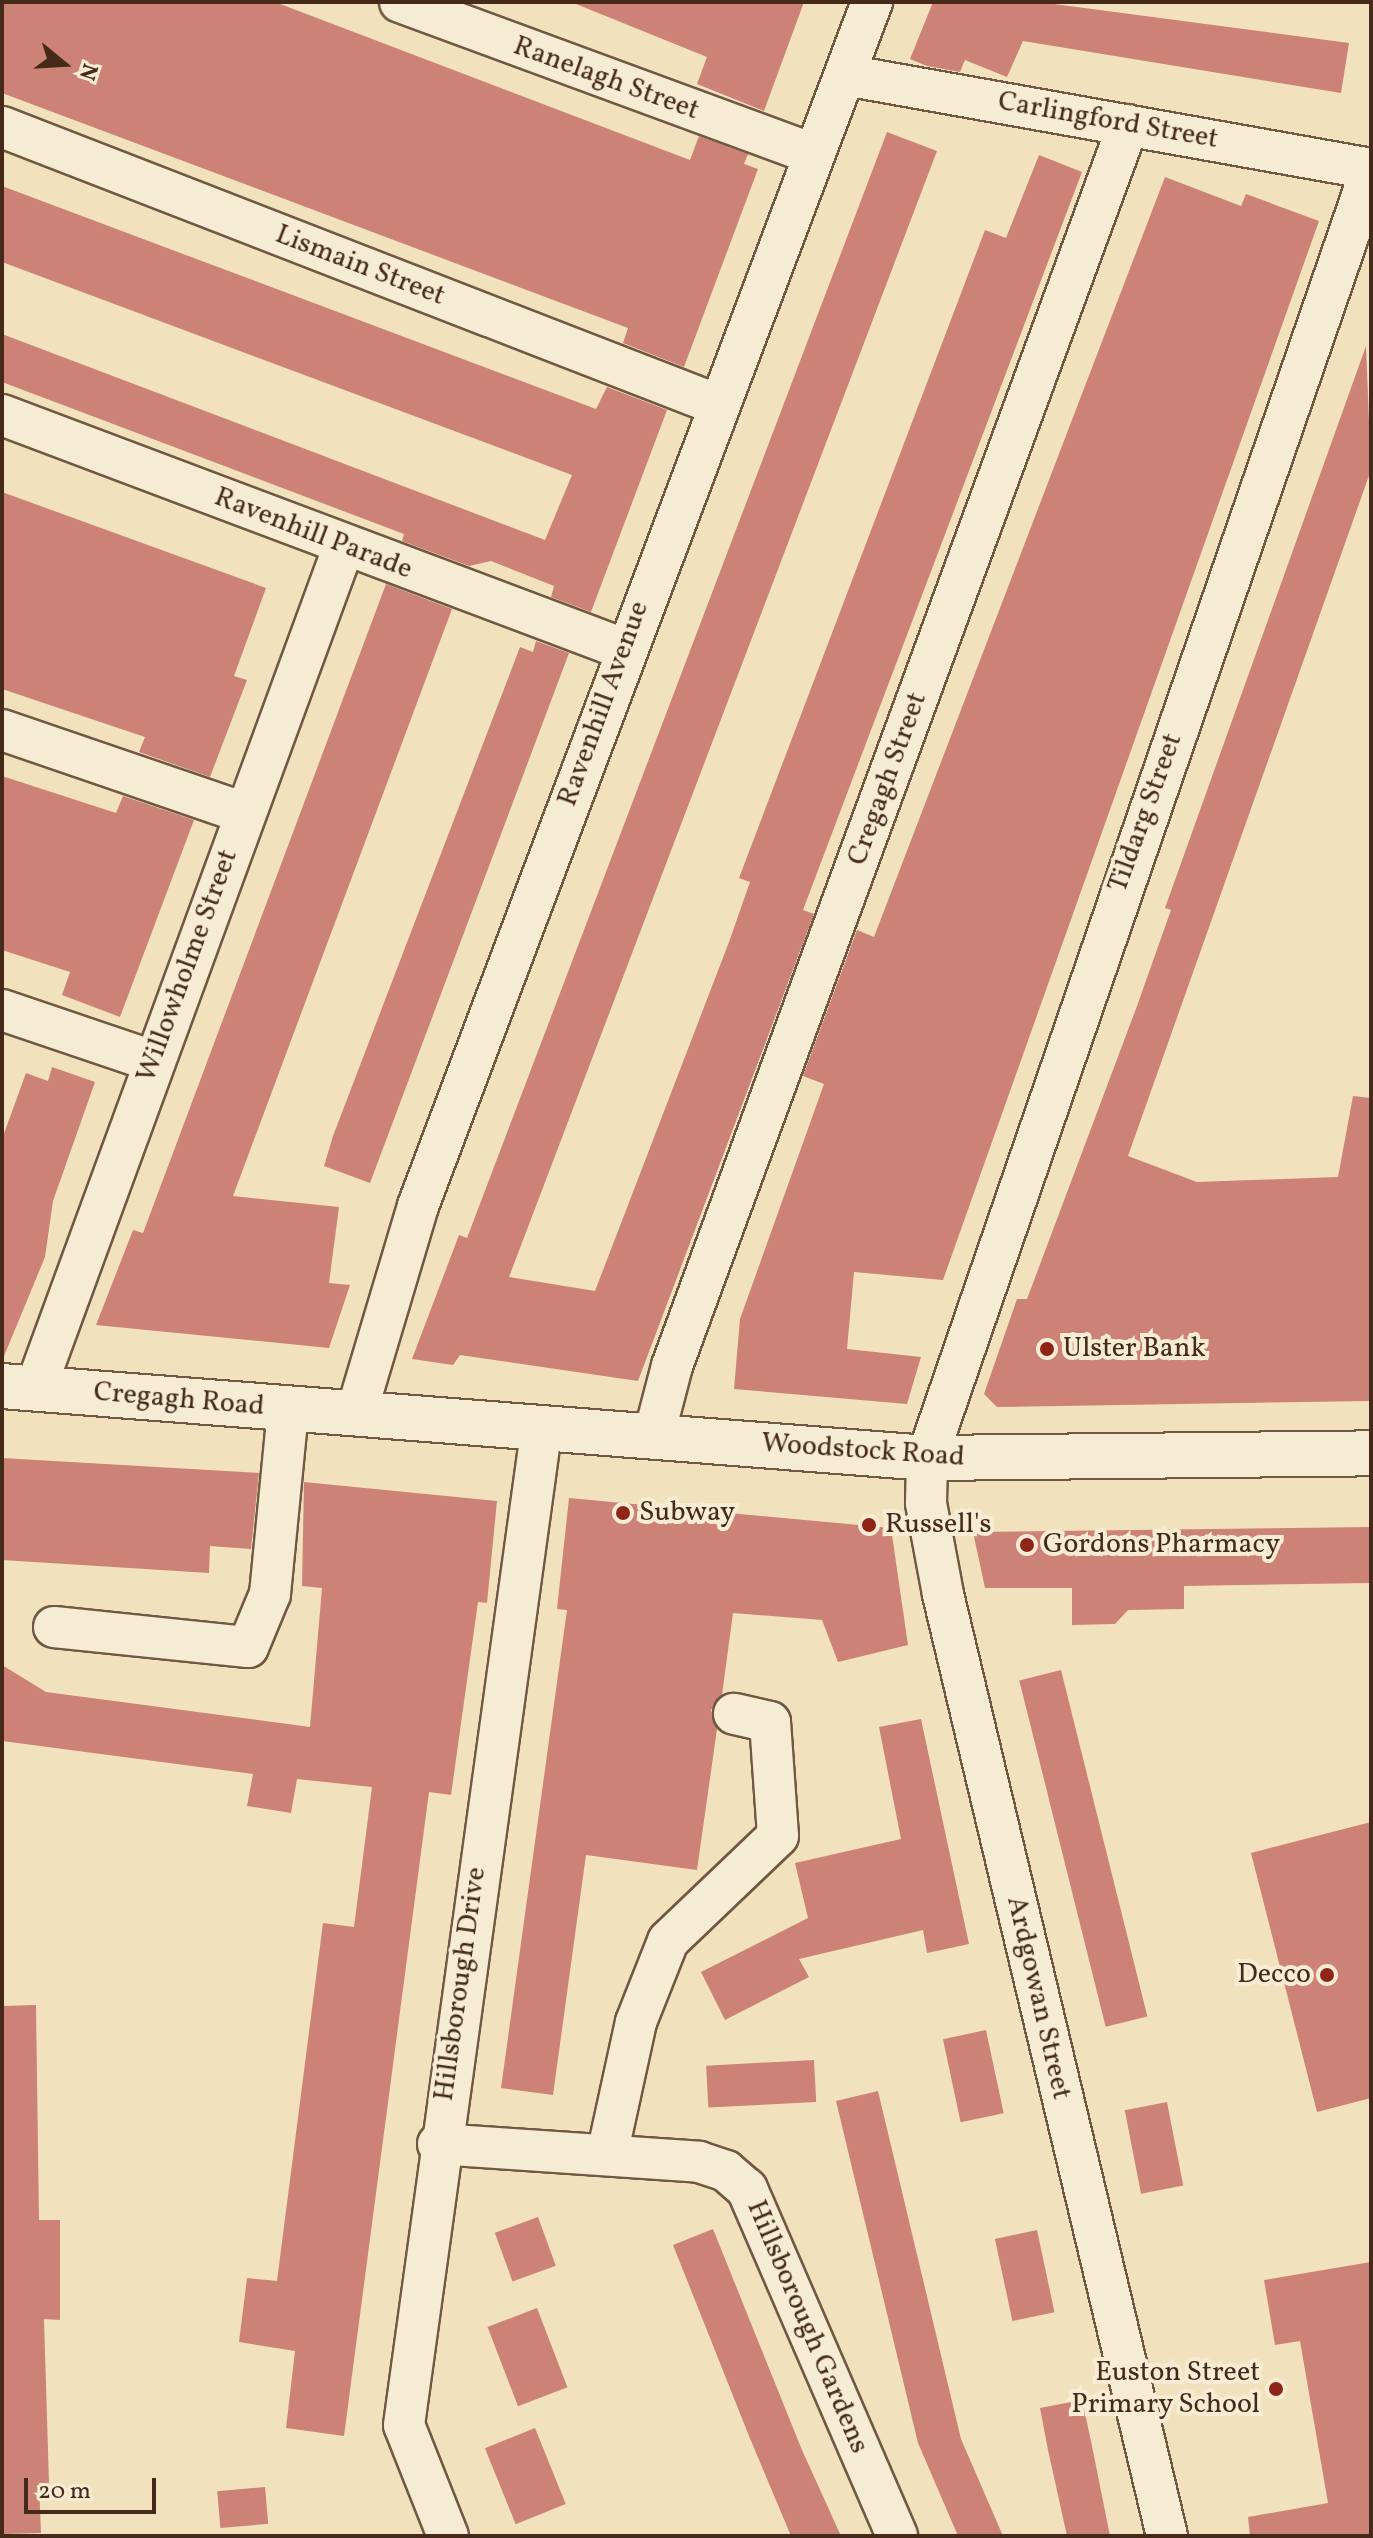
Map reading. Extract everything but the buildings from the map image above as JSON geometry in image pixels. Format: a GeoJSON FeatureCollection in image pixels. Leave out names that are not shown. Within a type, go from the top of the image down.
{"type":"FeatureCollection","features":[{"type":"Feature","properties":{"kind":"street","name":"Ranelagh Street"},"geometry":{"type":"LineString","coordinates":[[400,2],[814,154]]}},
{"type":"Feature","properties":{"kind":"street","name":"Ravenhill Avenue"},"geometry":{"type":"LineString","coordinates":[[356,1414],[418,1206],[624,649],[872,2]]}},
{"type":"Feature","properties":{"kind":"street","name":"Carlingford Street"},"geometry":{"type":"LineString","coordinates":[[845,75],[1371,170]]}},
{"type":"Feature","properties":{"kind":"street","name":"Cregagh Street"},"geometry":{"type":"LineString","coordinates":[[654,1435],[672,1366],[1128,125]]}},
{"type":"Feature","properties":{"kind":"street","name":"Lismain Street"},"geometry":{"type":"LineString","coordinates":[[2,127],[718,405]]}},
{"type":"Feature","properties":{"kind":"street","name":"Tildarg Street"},"geometry":{"type":"LineString","coordinates":[[927,1458],[1371,170]]}},
{"type":"Feature","properties":{"kind":"street","name":"Ravenhill Parade"},"geometry":{"type":"LineString","coordinates":[[2,415],[624,649]]}},
{"type":"Feature","properties":{"kind":"street","name":"Willowholme Street"},"geometry":{"type":"LineString","coordinates":[[19,1386],[153,1061],[344,546]]}},
{"type":"Feature","properties":{"kind":"street"},"geometry":{"type":"LineString","coordinates":[[2,730],[245,813]]}},
{"type":"Feature","properties":{"kind":"street"},"geometry":{"type":"LineString","coordinates":[[2,1010],[153,1061]]}},
{"type":"Feature","properties":{"kind":"street","name":"Cregagh Road"},"geometry":{"type":"LineString","coordinates":[[19,1386],[356,1414]]}},
{"type":"Feature","properties":{"kind":"street"},"geometry":{"type":"LineString","coordinates":[[54,1627],[248,1647],[270,1594],[288,1409]]}},
{"type":"Feature","properties":{"kind":"street","name":"Woodstock Road"},"geometry":{"type":"LineString","coordinates":[[356,1414],[927,1458],[1371,1453]]}},
{"type":"Feature","properties":{"kind":"street","name":"Hillsborough Drive"},"geometry":{"type":"LineString","coordinates":[[448,2536],[404,2425],[438,2144],[542,1426]]}},
{"type":"Feature","properties":{"kind":"street","name":"Ardgowan Street"},"geometry":{"type":"LineString","coordinates":[[927,1458],[926,1503],[943,1594],[1167,2536]]}},
{"type":"Feature","properties":{"kind":"street"},"geometry":{"type":"LineString","coordinates":[[607,2155],[636,2022],[668,1941],[778,1836],[770,1722],[734,1714]]}},
{"type":"Feature","properties":{"kind":"street","name":"Hillsborough Gardens"},"geometry":{"type":"LineString","coordinates":[[438,2144],[699,2162],[726,2171],[747,2189],[897,2536]]}},
{"type":"Feature","properties":{"kind":"place","name":"Ulster Bank"},"geometry":{"type":"Point","coordinates":[1047,1349]}},
{"type":"Feature","properties":{"kind":"place","name":"Subway"},"geometry":{"type":"Point","coordinates":[623,1513]}},
{"type":"Feature","properties":{"kind":"place","name":"Russell's"},"geometry":{"type":"Point","coordinates":[869,1525]}},
{"type":"Feature","properties":{"kind":"place","name":"Gordons Pharmacy"},"geometry":{"type":"Point","coordinates":[1027,1545]}},
{"type":"Feature","properties":{"kind":"place","name":"Decco"},"geometry":{"type":"Point","coordinates":[1327,1975]}},
{"type":"Feature","properties":{"kind":"place","name":"Euston Street Primary School"},"geometry":{"type":"Point","coordinates":[1276,2389]}}]}
